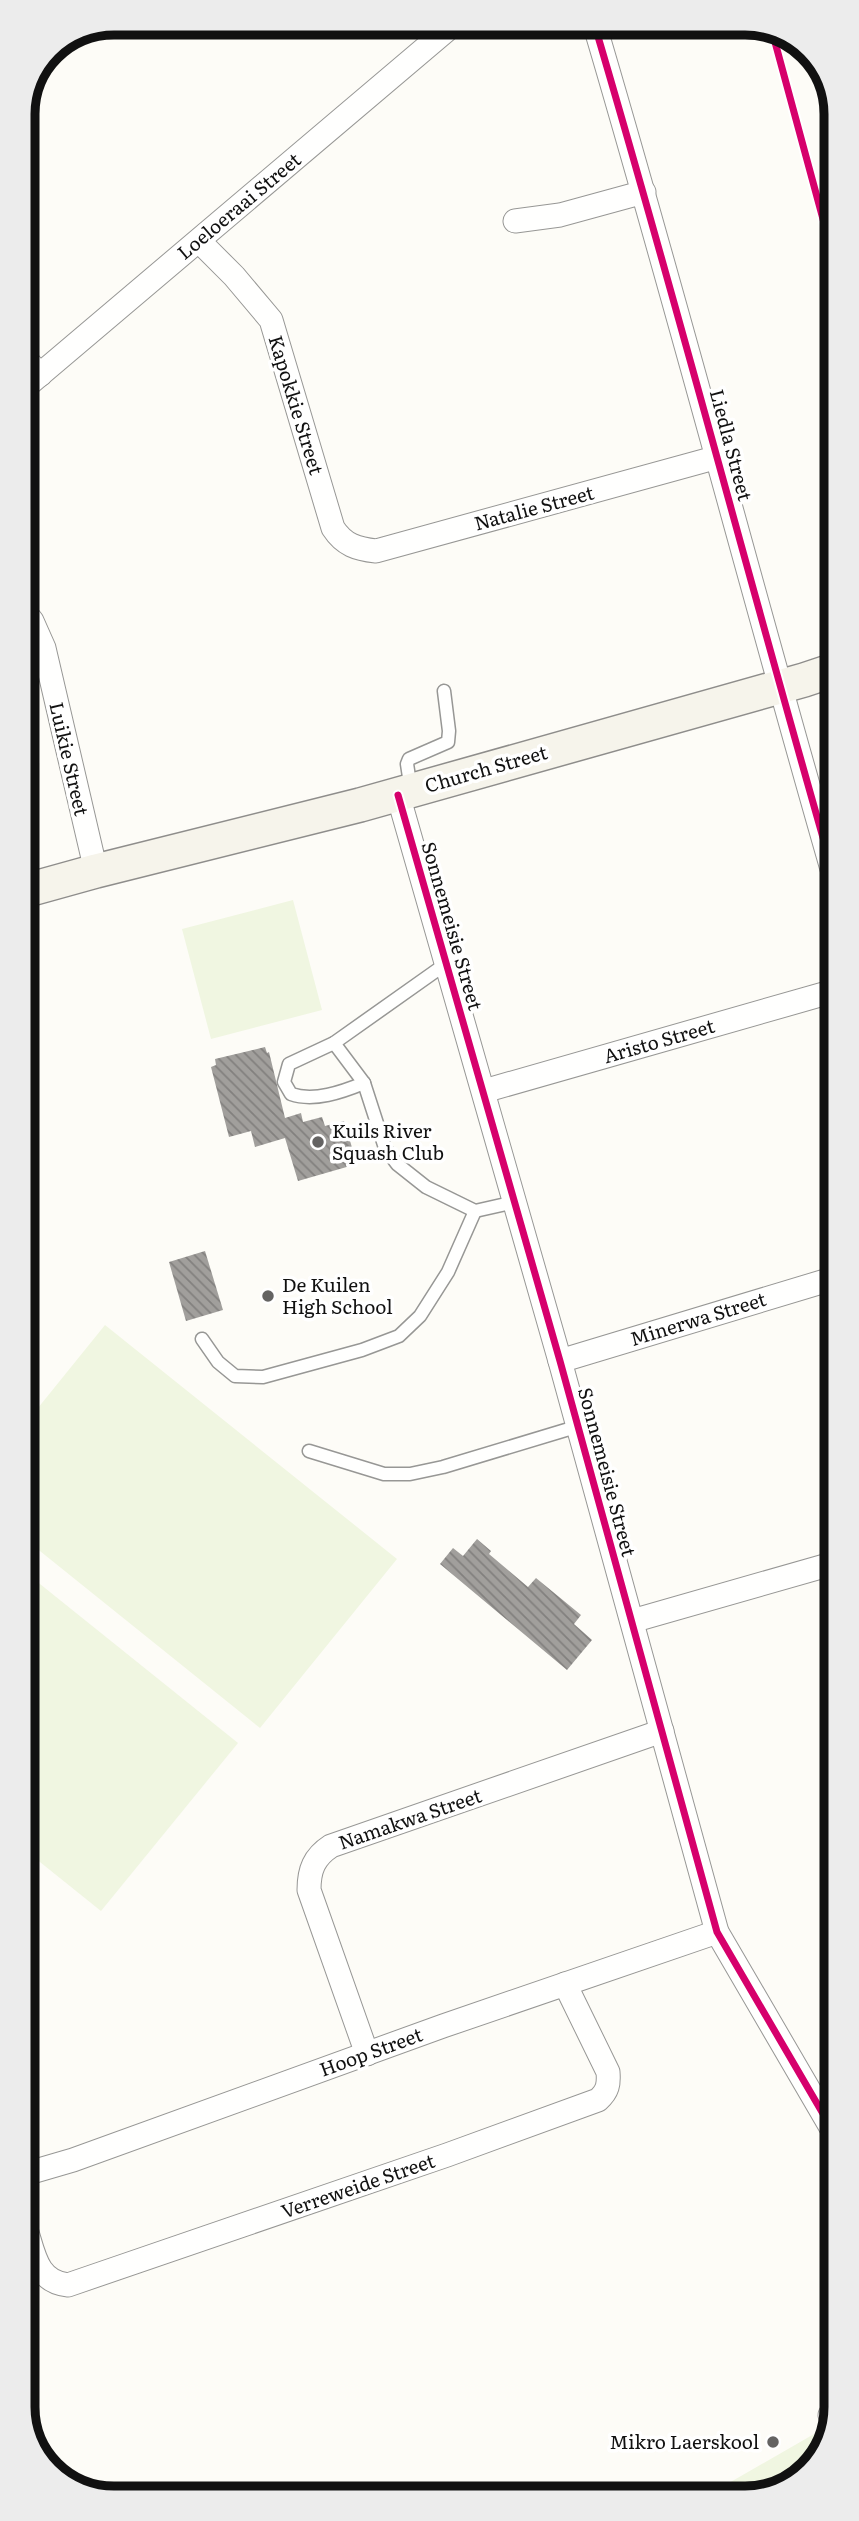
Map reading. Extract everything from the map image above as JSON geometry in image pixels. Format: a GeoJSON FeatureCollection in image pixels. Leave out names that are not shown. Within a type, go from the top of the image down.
{"type":"FeatureCollection","features":[{"type":"Feature","properties":{"kind":"street","name":"Loeloeraai Street"},"geometry":{"type":"LineString","coordinates":[[35,379],[436,35]]}},
{"type":"Feature","properties":{"kind":"street","name":"Liedla Street"},"geometry":{"type":"LineString","coordinates":[[598,35],[644,192],[824,842]]}},
{"type":"Feature","properties":{"kind":"street"},"geometry":{"type":"LineString","coordinates":[[516,220],[560,215],[644,192]]}},
{"type":"Feature","properties":{"kind":"street","name":"Kapokkie Street"},"geometry":{"type":"LineString","coordinates":[[199,241],[234,276],[271,320],[333,528],[350,546]]}},
{"type":"Feature","properties":{"kind":"street","name":"Natalie Street"},"geometry":{"type":"LineString","coordinates":[[350,546],[376,551],[718,457]]}},
{"type":"Feature","properties":{"kind":"street","name":"Luikie Street"},"geometry":{"type":"LineString","coordinates":[[35,628],[44,648],[96,871]]}},
{"type":"Feature","properties":{"kind":"street","name":"Church Street"},"geometry":{"type":"LineString","coordinates":[[35,888],[404,792],[824,674]]}},
{"type":"Feature","properties":{"kind":"street","name":"Sonnemeisie Street"},"geometry":{"type":"LineString","coordinates":[[404,792],[447,962],[561,1360],[718,1932],[824,2115]]}},
{"type":"Feature","properties":{"kind":"street","name":"Aristo Street"},"geometry":{"type":"LineString","coordinates":[[484,1091],[824,994]]}},
{"type":"Feature","properties":{"kind":"street","name":"Minerwa Street"},"geometry":{"type":"LineString","coordinates":[[561,1360],[824,1281]]}},
{"type":"Feature","properties":{"kind":"street"},"geometry":{"type":"LineString","coordinates":[[632,1621],[824,1566]]}},
{"type":"Feature","properties":{"kind":"street","name":"Namakwa Street"},"geometry":{"type":"LineString","coordinates":[[366,2053],[309,1890],[309,1876],[320,1853],[331,1846],[662,1731]]}},
{"type":"Feature","properties":{"kind":"street","name":"Hoop Street"},"geometry":{"type":"LineString","coordinates":[[35,2171],[718,1932]]}},
{"type":"Feature","properties":{"kind":"street","name":"Verreweide Street"},"geometry":{"type":"LineString","coordinates":[[35,2257],[38,2266],[54,2284],[68,2285],[447,2155],[598,2099],[609,2085],[608,2071],[565,1984]]}},
{"type":"Feature","properties":{"kind":"lane"},"geometry":{"type":"LineString","coordinates":[[404,792],[409,759],[448,742],[444,691]]}},
{"type":"Feature","properties":{"kind":"lane"},"geometry":{"type":"LineString","coordinates":[[364,1083],[343,1091],[301,1097],[286,1089],[284,1082],[289,1064],[334,1042],[447,962]]}},
{"type":"Feature","properties":{"kind":"lane"},"geometry":{"type":"LineString","coordinates":[[334,1042],[364,1083],[385,1147],[397,1164],[426,1186],[475,1210],[515,1202]]}},
{"type":"Feature","properties":{"kind":"lane"},"geometry":{"type":"LineString","coordinates":[[202,1339],[218,1362],[235,1376],[263,1377],[362,1350],[399,1336],[420,1316],[448,1272],[475,1210]]}},
{"type":"Feature","properties":{"kind":"lane"},"geometry":{"type":"LineString","coordinates":[[309,1451],[384,1474],[410,1474],[443,1467],[579,1426]]}},
{"type":"Feature","properties":{"kind":"green space"},"geometry":{"type":"Polygon","coordinates":[[[293,900],[322,1010],[211,1039],[182,929],[293,900]]]}},
{"type":"Feature","properties":{"kind":"green space"},"geometry":{"type":"Polygon","coordinates":[[[105,1325],[397,1559],[260,1728],[35,1547],[35,1412],[105,1325]]]}},
{"type":"Feature","properties":{"kind":"green space"},"geometry":{"type":"Polygon","coordinates":[[[35,1580],[238,1743],[101,1911],[35,1858],[35,1580]]]}},
{"type":"Feature","properties":{"kind":"green space"},"geometry":{"type":"Polygon","coordinates":[[[820,2430],[808,2455],[789,2473],[766,2483],[724,2486],[820,2430]]]}},
{"type":"Feature","properties":{"kind":"building"},"geometry":{"type":"Polygon","coordinates":[[[265,1047],[267,1053],[269,1052],[285,1118],[301,1113],[303,1122],[322,1117],[325,1126],[344,1121],[357,1164],[298,1181],[285,1138],[255,1147],[251,1131],[229,1137],[211,1067],[216,1065],[215,1059],[265,1047]]]}},
{"type":"Feature","properties":{"kind":"building"},"geometry":{"type":"Polygon","coordinates":[[[205,1251],[223,1310],[186,1321],[169,1262],[205,1251]]]}},
{"type":"Feature","properties":{"kind":"building"},"geometry":{"type":"Polygon","coordinates":[[[477,1539],[491,1551],[489,1554],[528,1587],[536,1578],[581,1615],[574,1624],[592,1640],[567,1670],[440,1564],[453,1548],[463,1556],[477,1539]]]}},
{"type":"Feature","properties":{"kind":"cycle path"},"geometry":{"type":"LineString","coordinates":[[597,35],[824,840]]}},
{"type":"Feature","properties":{"kind":"cycle path"},"geometry":{"type":"LineString","coordinates":[[775,41],[824,223]]}},
{"type":"Feature","properties":{"kind":"cycle path"},"geometry":{"type":"LineString","coordinates":[[398,795],[560,1361],[717,1932],[824,2115]]}},
{"type":"Feature","properties":{"kind":"place","name":"Kuils River Squash Club"},"geometry":{"type":"Point","coordinates":[318,1142]}},
{"type":"Feature","properties":{"kind":"place","name":"De Kuilen High School"},"geometry":{"type":"Point","coordinates":[268,1296]}},
{"type":"Feature","properties":{"kind":"place","name":"Mikro Laerskool"},"geometry":{"type":"Point","coordinates":[773,2442]}}]}
